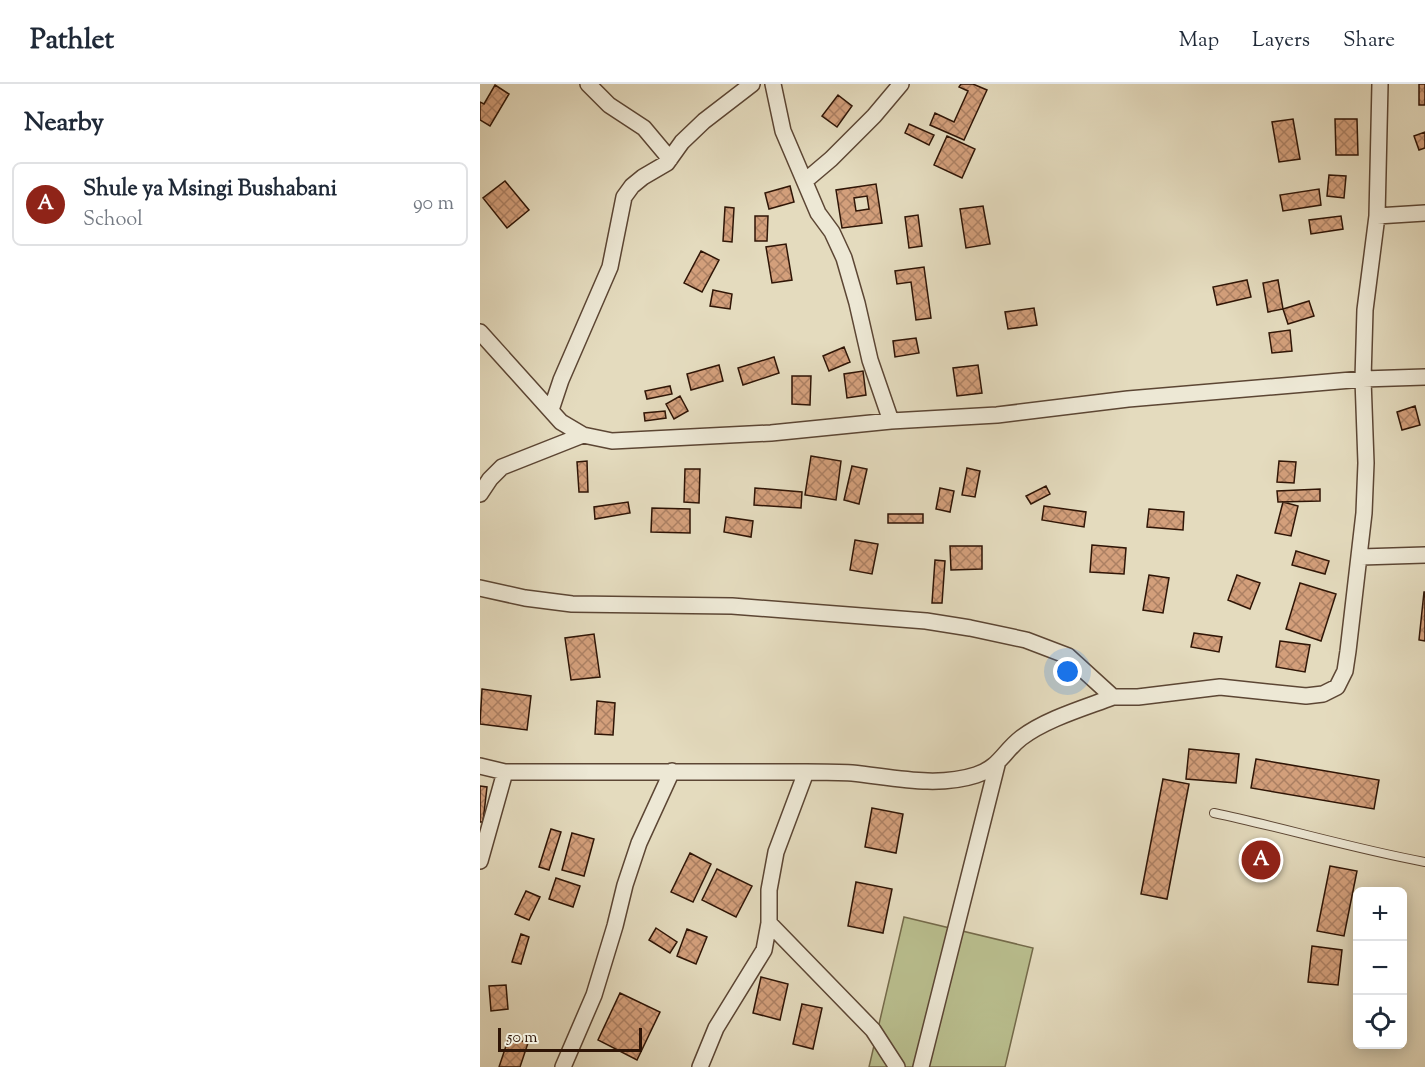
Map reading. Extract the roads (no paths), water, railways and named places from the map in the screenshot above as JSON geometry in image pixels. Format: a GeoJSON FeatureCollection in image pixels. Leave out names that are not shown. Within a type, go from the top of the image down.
{"type":"FeatureCollection","features":[{"type":"Feature","properties":{"kind":"street"},"geometry":{"type":"LineString","coordinates":[[588,84],[609,105],[644,128],[670,159]]}},
{"type":"Feature","properties":{"kind":"street"},"geometry":{"type":"LineString","coordinates":[[551,410],[561,380],[610,267],[624,197],[643,177],[661,168],[682,142],[704,121],[752,84]]}},
{"type":"Feature","properties":{"kind":"street"},"geometry":{"type":"LineString","coordinates":[[772,84],[783,131],[818,213],[832,232],[844,258],[870,360],[891,421]]}},
{"type":"Feature","properties":{"kind":"street"},"geometry":{"type":"LineString","coordinates":[[805,181],[831,159],[874,116],[901,84]]}},
{"type":"Feature","properties":{"kind":"street"},"geometry":{"type":"LineString","coordinates":[[921,1067],[997,765],[1009,749],[1022,737],[1062,717],[1113,697],[1138,697],[1220,687],[1306,696],[1323,694],[1337,687],[1345,671],[1361,557],[1366,463],[1363,379],[1365,310],[1377,216],[1380,84]]}},
{"type":"Feature","properties":{"kind":"street"},"geometry":{"type":"LineString","coordinates":[[1377,216],[1425,213]]}},
{"type":"Feature","properties":{"kind":"street"},"geometry":{"type":"LineString","coordinates":[[480,332],[561,422],[583,435],[612,441],[771,433],[891,421],[997,415],[1128,399],[1363,379],[1425,377]]}},
{"type":"Feature","properties":{"kind":"street"},"geometry":{"type":"LineString","coordinates":[[480,494],[502,467],[583,435]]}},
{"type":"Feature","properties":{"kind":"street"},"geometry":{"type":"LineString","coordinates":[[1361,557],[1425,555]]}},
{"type":"Feature","properties":{"kind":"street"},"geometry":{"type":"LineString","coordinates":[[480,588],[525,598],[572,604],[742,606],[926,621],[970,628],[1026,640],[1068,656],[1113,697]]}},
{"type":"Feature","properties":{"kind":"street"},"geometry":{"type":"LineString","coordinates":[[480,766],[505,772],[555,773],[672,771],[851,773],[911,781],[955,780],[976,775],[997,765]]}},
{"type":"Feature","properties":{"kind":"street"},"geometry":{"type":"LineString","coordinates":[[563,1067],[594,994],[639,843],[672,771]]}},
{"type":"Feature","properties":{"kind":"street"},"geometry":{"type":"LineString","coordinates":[[480,861],[505,772]]}},
{"type":"Feature","properties":{"kind":"street"},"geometry":{"type":"LineString","coordinates":[[700,1067],[716,1028],[764,950],[769,923],[769,890],[776,852],[806,772]]}},
{"type":"Feature","properties":{"kind":"street"},"geometry":{"type":"LineString","coordinates":[[769,923],[873,1030],[897,1067]]}},
{"type":"Feature","properties":{"kind":"lane"},"geometry":{"type":"LineString","coordinates":[[1214,813],[1352,847],[1425,862]]}},
{"type":"Feature","properties":{"kind":"place","name":"Shule ya Msingi Bushabani"},"geometry":{"type":"Point","coordinates":[1261,860]}}]}
